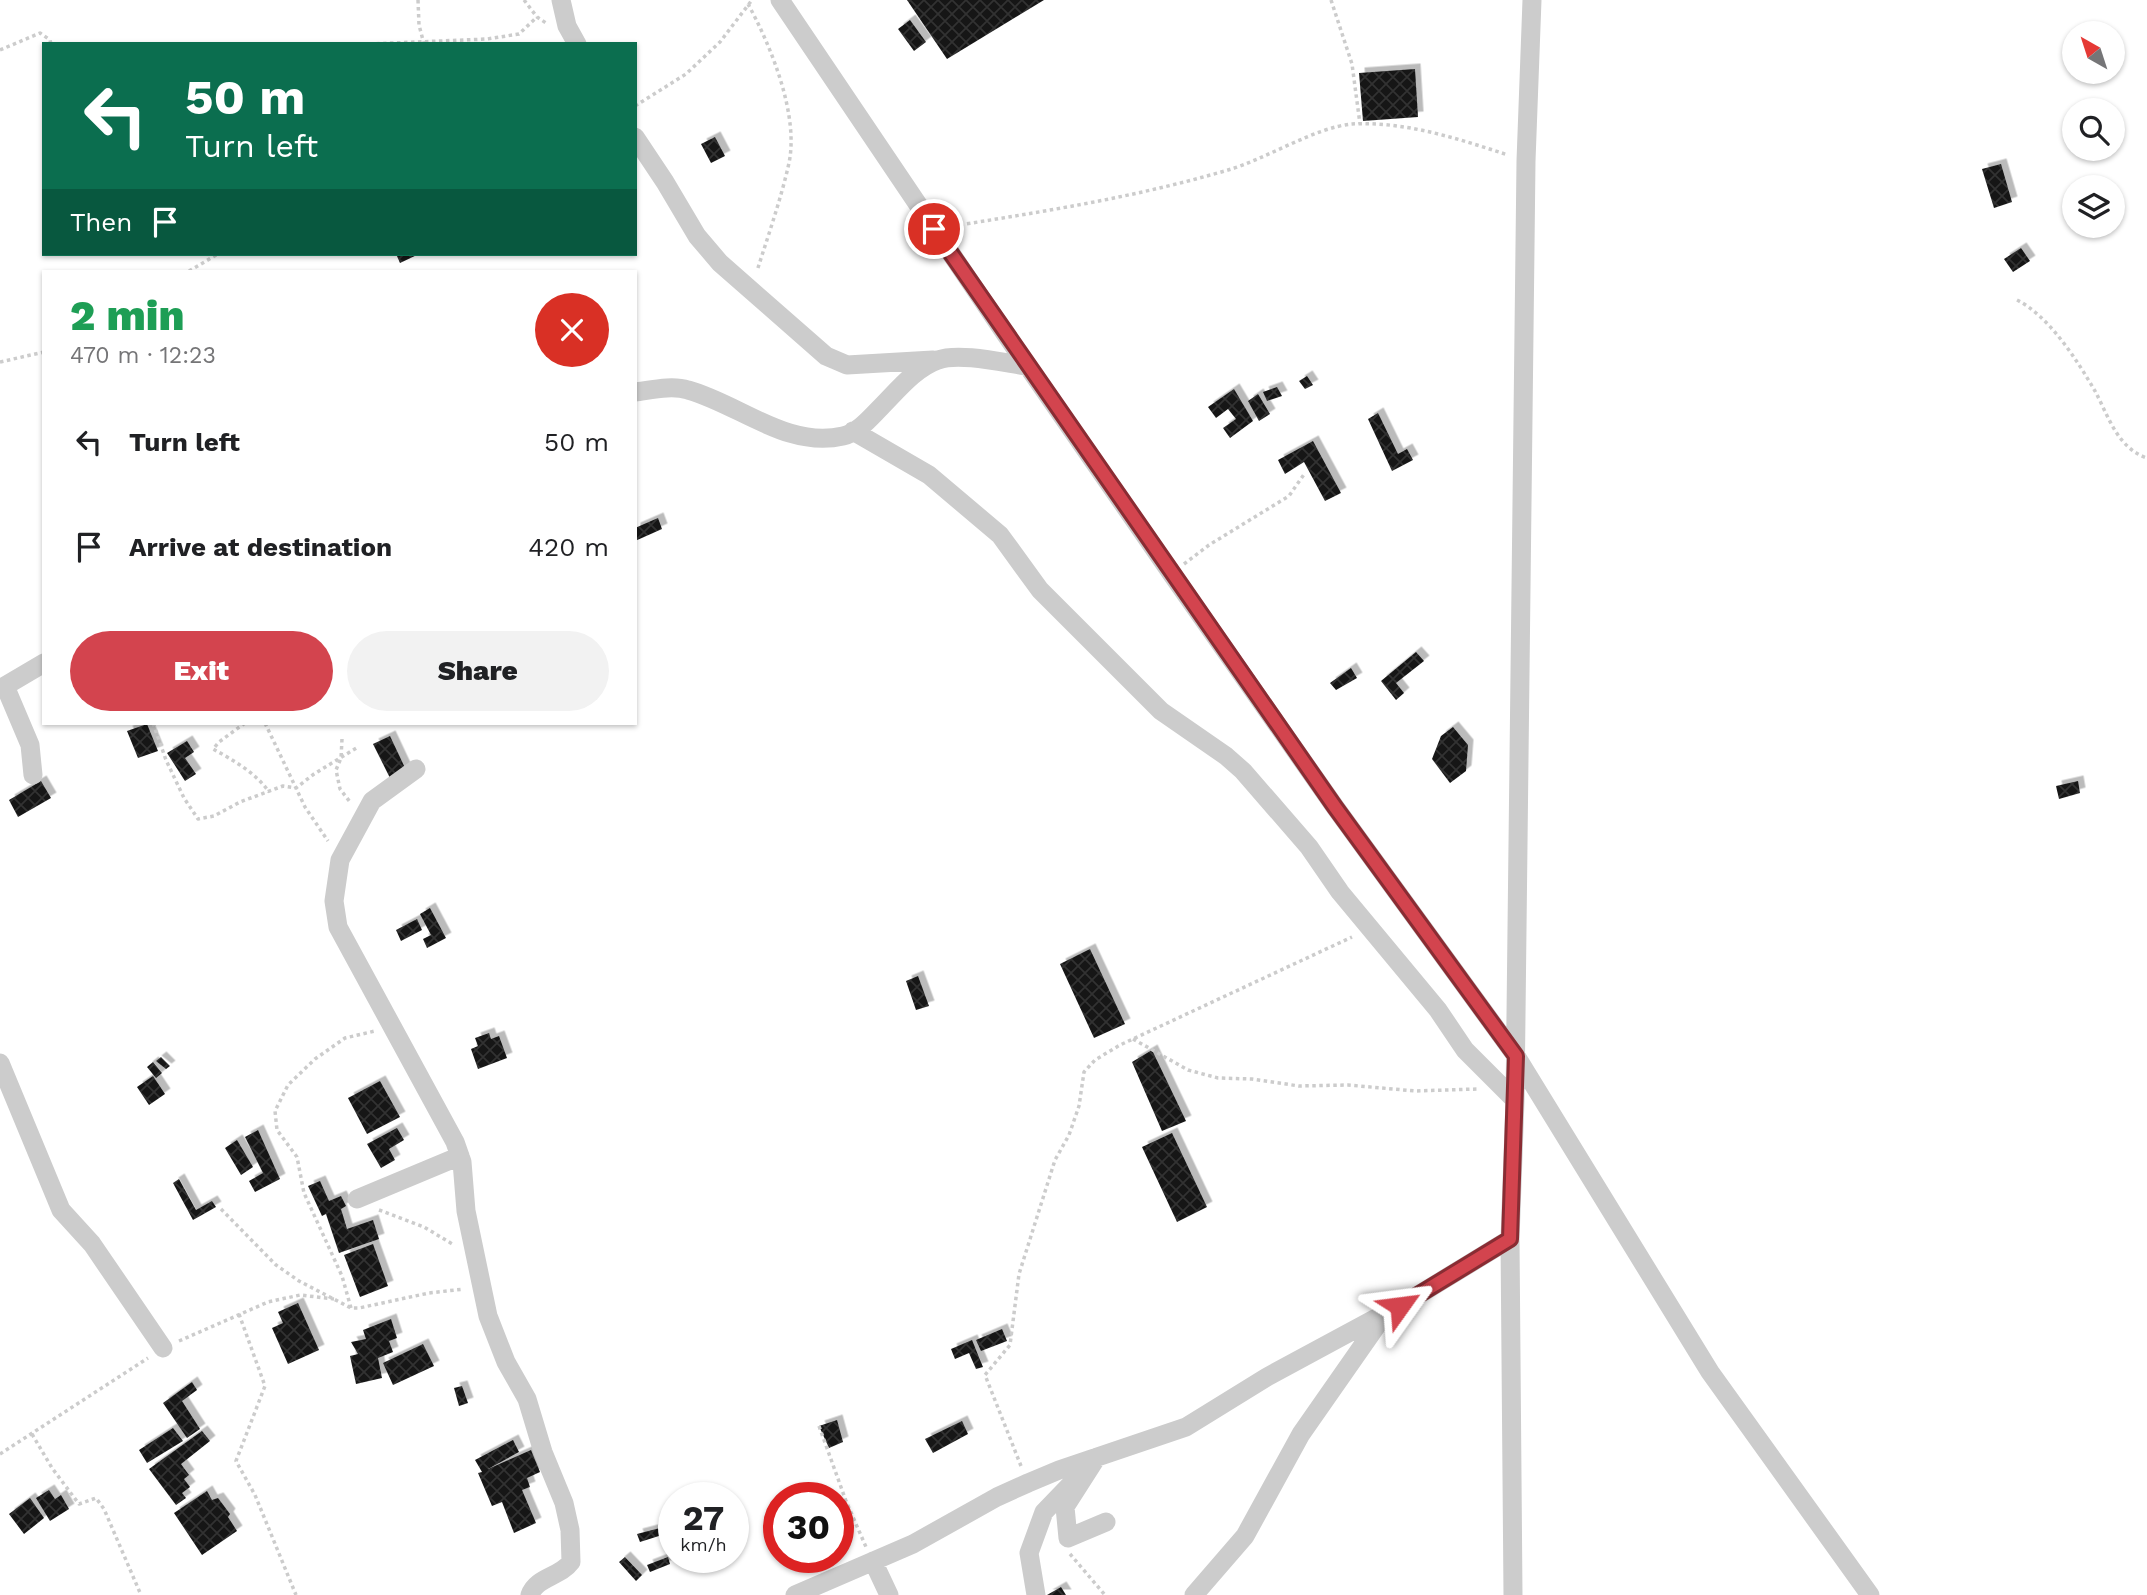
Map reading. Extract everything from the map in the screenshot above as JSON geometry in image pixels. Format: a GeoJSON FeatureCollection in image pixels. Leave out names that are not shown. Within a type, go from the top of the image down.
{"type":"FeatureCollection","features":[{"type":"Feature","properties":{"kind":"street"},"geometry":{"type":"LineString","coordinates":[[561,0],[567,26],[576,42]]}},
{"type":"Feature","properties":{"kind":"street"},"geometry":{"type":"LineString","coordinates":[[780,0],[1027,366],[1171,573],[1335,807],[1516,1056],[1710,1372],[1870,1595]]}},
{"type":"Feature","properties":{"kind":"street"},"geometry":{"type":"LineString","coordinates":[[1513,1595],[1509,1093],[1516,1056],[1527,161],[1532,0]]}},
{"type":"Feature","properties":{"kind":"street"},"geometry":{"type":"LineString","coordinates":[[637,140],[697,236],[720,264],[835,361],[847,365],[967,358],[1027,366]]}},
{"type":"Feature","properties":{"kind":"street"},"geometry":{"type":"LineString","coordinates":[[637,392],[685,389],[722,403],[760,424],[811,437],[844,436],[863,426],[912,376],[938,360]]}},
{"type":"Feature","properties":{"kind":"street"},"geometry":{"type":"LineString","coordinates":[[853,431],[929,475],[1000,535],[1041,590],[1161,711],[1243,771],[1308,847],[1370,929],[1438,1010],[1465,1049],[1509,1093]]}},
{"type":"Feature","properties":{"kind":"street"},"geometry":{"type":"LineString","coordinates":[[33,775],[30,745],[2,687],[42,664]]}},
{"type":"Feature","properties":{"kind":"street"},"geometry":{"type":"LineString","coordinates":[[416,769],[372,801],[340,860],[334,901],[338,927],[455,1142],[463,1169],[466,1210],[488,1316],[503,1355],[533,1415],[543,1452],[564,1503],[572,1558],[568,1566],[535,1585],[530,1595]]}},
{"type":"Feature","properties":{"kind":"street"},"geometry":{"type":"LineString","coordinates":[[0,1063],[61,1210],[92,1244],[163,1348]]}},
{"type":"Feature","properties":{"kind":"street"},"geometry":{"type":"LineString","coordinates":[[357,1199],[460,1156]]}},
{"type":"Feature","properties":{"kind":"street"},"geometry":{"type":"LineString","coordinates":[[795,1595],[912,1544],[1028,1483],[1185,1427],[1267,1377],[1385,1314],[1510,1239]]}},
{"type":"Feature","properties":{"kind":"street"},"geometry":{"type":"LineString","coordinates":[[1194,1595],[1245,1536],[1301,1434],[1385,1314]]}},
{"type":"Feature","properties":{"kind":"street"},"geometry":{"type":"LineString","coordinates":[[1097,1457],[1065,1507],[1068,1538],[1106,1522]]}},
{"type":"Feature","properties":{"kind":"street"},"geometry":{"type":"LineString","coordinates":[[1036,1595],[1029,1553],[1044,1512],[1097,1457]]}},
{"type":"Feature","properties":{"kind":"street"},"geometry":{"type":"LineString","coordinates":[[873,1561],[889,1595]]}},
{"type":"Feature","properties":{"kind":"path"},"geometry":{"type":"LineString","coordinates":[[418,0],[419,25],[424,42],[487,39],[519,34],[537,17]]}},
{"type":"Feature","properties":{"kind":"path"},"geometry":{"type":"LineString","coordinates":[[637,105],[686,74],[720,42],[752,0]]}},
{"type":"Feature","properties":{"kind":"path"},"geometry":{"type":"LineString","coordinates":[[1331,0],[1352,64],[1360,124]]}},
{"type":"Feature","properties":{"kind":"path"},"geometry":{"type":"LineString","coordinates":[[748,5],[766,38],[783,92],[791,138],[789,162],[752,290]]}},
{"type":"Feature","properties":{"kind":"path"},"geometry":{"type":"LineString","coordinates":[[0,50],[40,33],[50,42]]}},
{"type":"Feature","properties":{"kind":"path"},"geometry":{"type":"LineString","coordinates":[[934,229],[1163,189],[1241,166],[1324,131],[1350,124],[1379,124],[1439,134],[1527,161]]}},
{"type":"Feature","properties":{"kind":"path"},"geometry":{"type":"LineString","coordinates":[[191,270],[215,256]]}},
{"type":"Feature","properties":{"kind":"path"},"geometry":{"type":"LineString","coordinates":[[2017,300],[2035,311],[2048,325],[2080,366],[2113,428],[2129,447],[2147,458]]}},
{"type":"Feature","properties":{"kind":"path"},"geometry":{"type":"LineString","coordinates":[[0,362],[42,352]]}},
{"type":"Feature","properties":{"kind":"path"},"geometry":{"type":"LineString","coordinates":[[1171,573],[1209,545],[1289,496],[1305,473]]}},
{"type":"Feature","properties":{"kind":"path"},"geometry":{"type":"LineString","coordinates":[[154,725],[166,760],[184,798],[198,819],[214,816],[240,802],[283,786],[296,788],[358,747]]}},
{"type":"Feature","properties":{"kind":"path"},"geometry":{"type":"LineString","coordinates":[[242,725],[213,749],[232,759],[261,781],[269,792]]}},
{"type":"Feature","properties":{"kind":"path"},"geometry":{"type":"LineString","coordinates":[[266,725],[305,807],[340,860]]}},
{"type":"Feature","properties":{"kind":"path"},"geometry":{"type":"LineString","coordinates":[[342,738],[341,758],[336,770],[340,789],[363,816]]}},
{"type":"Feature","properties":{"kind":"path"},"geometry":{"type":"LineString","coordinates":[[1028,1483],[985,1375],[1010,1345],[1019,1274],[1055,1160],[1069,1135],[1079,1106],[1084,1072],[1095,1060],[1133,1039],[1370,929]]}},
{"type":"Feature","properties":{"kind":"path"},"geometry":{"type":"LineString","coordinates":[[351,1308],[342,1276],[304,1193],[297,1157],[277,1130],[275,1111],[288,1085],[315,1059],[345,1038],[382,1029],[394,1030]]}},
{"type":"Feature","properties":{"kind":"path"},"geometry":{"type":"LineString","coordinates":[[1133,1039],[1188,1070],[1218,1078],[1252,1079],[1299,1086],[1348,1085],[1415,1091],[1509,1093]]}},
{"type":"Feature","properties":{"kind":"path"},"geometry":{"type":"LineString","coordinates":[[357,1199],[424,1227],[477,1259]]}},
{"type":"Feature","properties":{"kind":"path"},"geometry":{"type":"LineString","coordinates":[[221,1209],[276,1265],[299,1281],[351,1308],[429,1293],[483,1287]]}},
{"type":"Feature","properties":{"kind":"path"},"geometry":{"type":"LineString","coordinates":[[239,1314],[265,1386],[236,1461],[255,1495],[296,1595]]}},
{"type":"Feature","properties":{"kind":"path"},"geometry":{"type":"LineString","coordinates":[[819,1426],[846,1501],[873,1561]]}},
{"type":"Feature","properties":{"kind":"path"},"geometry":{"type":"LineString","coordinates":[[32,1434],[52,1468],[79,1504],[96,1498],[104,1509],[141,1595]]}},
{"type":"Feature","properties":{"kind":"path"},"geometry":{"type":"LineString","coordinates":[[1068,1538],[1070,1555],[1105,1595]]}},
{"type":"Feature","properties":{"kind":"building"},"geometry":{"type":"Polygon","coordinates":[[[907,0],[1044,0],[947,59],[907,0]]]}},
{"type":"Feature","properties":{"kind":"building"},"geometry":{"type":"Polygon","coordinates":[[[910,20],[926,42],[914,51],[898,29],[910,20]]]}},
{"type":"Feature","properties":{"kind":"building"},"geometry":{"type":"Polygon","coordinates":[[[1415,69],[1418,117],[1363,121],[1359,73],[1415,69]]]}},
{"type":"Feature","properties":{"kind":"building"},"geometry":{"type":"Polygon","coordinates":[[[715,137],[725,156],[711,163],[701,144],[715,137]]]}},
{"type":"Feature","properties":{"kind":"building"},"geometry":{"type":"Polygon","coordinates":[[[2001,164],[2012,202],[1994,208],[1982,169],[2001,164]]]}},
{"type":"Feature","properties":{"kind":"building"},"geometry":{"type":"Polygon","coordinates":[[[2021,248],[2030,261],[2013,272],[2004,259],[2021,248]]]}},
{"type":"Feature","properties":{"kind":"building"},"geometry":{"type":"Polygon","coordinates":[[[397,256],[415,256],[400,263],[397,256]]]}},
{"type":"Feature","properties":{"kind":"building"},"geometry":{"type":"Polygon","coordinates":[[[1307,376],[1313,385],[1305,389],[1299,381],[1307,376]]]}},
{"type":"Feature","properties":{"kind":"building"},"geometry":{"type":"Polygon","coordinates":[[[1277,387],[1282,396],[1267,401],[1263,392],[1277,387]]]}},
{"type":"Feature","properties":{"kind":"building"},"geometry":{"type":"Polygon","coordinates":[[[1234,389],[1253,421],[1230,438],[1223,428],[1236,419],[1228,409],[1216,418],[1208,407],[1234,389]]]}},
{"type":"Feature","properties":{"kind":"building"},"geometry":{"type":"Polygon","coordinates":[[[1258,394],[1270,414],[1259,421],[1248,401],[1258,394]]]}},
{"type":"Feature","properties":{"kind":"building"},"geometry":{"type":"Polygon","coordinates":[[[1378,413],[1398,454],[1407,449],[1413,460],[1392,471],[1368,419],[1378,413]]]}},
{"type":"Feature","properties":{"kind":"building"},"geometry":{"type":"Polygon","coordinates":[[[1313,441],[1341,493],[1325,501],[1304,462],[1285,474],[1278,460],[1313,441]]]}},
{"type":"Feature","properties":{"kind":"building"},"geometry":{"type":"Polygon","coordinates":[[[658,518],[662,529],[637,540],[637,527],[658,518]]]}},
{"type":"Feature","properties":{"kind":"building"},"geometry":{"type":"Polygon","coordinates":[[[1416,652],[1424,661],[1396,683],[1404,693],[1396,700],[1381,681],[1416,652]]]}},
{"type":"Feature","properties":{"kind":"building"},"geometry":{"type":"Polygon","coordinates":[[[1351,668],[1357,678],[1336,690],[1330,683],[1351,668]]]}},
{"type":"Feature","properties":{"kind":"building"},"geometry":{"type":"Polygon","coordinates":[[[147,725],[158,751],[138,758],[127,731],[147,725]]]}},
{"type":"Feature","properties":{"kind":"building"},"geometry":{"type":"Polygon","coordinates":[[[1453,727],[1468,745],[1466,771],[1450,783],[1432,759],[1441,736],[1453,727]]]}},
{"type":"Feature","properties":{"kind":"building"},"geometry":{"type":"Polygon","coordinates":[[[390,736],[406,770],[390,778],[373,744],[390,736]]]}},
{"type":"Feature","properties":{"kind":"building"},"geometry":{"type":"Polygon","coordinates":[[[187,741],[194,752],[185,758],[196,774],[185,781],[167,753],[187,741]]]}},
{"type":"Feature","properties":{"kind":"building"},"geometry":{"type":"Polygon","coordinates":[[[41,781],[51,798],[18,817],[9,800],[41,781]]]}},
{"type":"Feature","properties":{"kind":"building"},"geometry":{"type":"Polygon","coordinates":[[[2078,781],[2080,793],[2059,799],[2056,786],[2078,781]]]}},
{"type":"Feature","properties":{"kind":"building"},"geometry":{"type":"Polygon","coordinates":[[[430,908],[446,938],[427,948],[423,939],[431,935],[420,914],[430,908]]]}},
{"type":"Feature","properties":{"kind":"building"},"geometry":{"type":"Polygon","coordinates":[[[417,919],[422,930],[401,941],[396,930],[417,919]]]}},
{"type":"Feature","properties":{"kind":"building"},"geometry":{"type":"Polygon","coordinates":[[[1090,949],[1125,1024],[1094,1038],[1060,964],[1090,949]]]}},
{"type":"Feature","properties":{"kind":"building"},"geometry":{"type":"Polygon","coordinates":[[[918,976],[929,1006],[916,1010],[906,981],[918,976]]]}},
{"type":"Feature","properties":{"kind":"building"},"geometry":{"type":"Polygon","coordinates":[[[489,1033],[491,1039],[499,1036],[507,1058],[478,1069],[471,1049],[478,1046],[475,1038],[489,1033]]]}},
{"type":"Feature","properties":{"kind":"building"},"geometry":{"type":"Polygon","coordinates":[[[1152,1050],[1186,1121],[1162,1131],[1132,1062],[1152,1050]]]}},
{"type":"Feature","properties":{"kind":"building"},"geometry":{"type":"Polygon","coordinates":[[[161,1057],[170,1066],[166,1069],[156,1061],[161,1057]]]}},
{"type":"Feature","properties":{"kind":"building"},"geometry":{"type":"Polygon","coordinates":[[[153,1062],[162,1073],[156,1078],[147,1067],[153,1062]]]}},
{"type":"Feature","properties":{"kind":"building"},"geometry":{"type":"Polygon","coordinates":[[[153,1076],[165,1094],[149,1105],[137,1087],[153,1076]]]}},
{"type":"Feature","properties":{"kind":"building"},"geometry":{"type":"Polygon","coordinates":[[[380,1081],[400,1117],[367,1134],[348,1098],[380,1081]]]}},
{"type":"Feature","properties":{"kind":"building"},"geometry":{"type":"Polygon","coordinates":[[[397,1128],[404,1140],[389,1149],[395,1160],[381,1168],[367,1144],[397,1128]]]}},
{"type":"Feature","properties":{"kind":"building"},"geometry":{"type":"Polygon","coordinates":[[[258,1130],[280,1179],[255,1192],[249,1181],[263,1173],[245,1137],[258,1130]]]}},
{"type":"Feature","properties":{"kind":"building"},"geometry":{"type":"Polygon","coordinates":[[[1172,1133],[1207,1207],[1177,1222],[1142,1147],[1172,1133]]]}},
{"type":"Feature","properties":{"kind":"building"},"geometry":{"type":"Polygon","coordinates":[[[237,1140],[253,1167],[241,1175],[225,1148],[237,1140]]]}},
{"type":"Feature","properties":{"kind":"building"},"geometry":{"type":"Polygon","coordinates":[[[179,1179],[196,1210],[212,1201],[216,1207],[193,1220],[173,1183],[179,1179]]]}},
{"type":"Feature","properties":{"kind":"building"},"geometry":{"type":"Polygon","coordinates":[[[320,1181],[329,1201],[341,1196],[346,1206],[341,1209],[347,1229],[373,1220],[379,1239],[339,1253],[326,1214],[322,1216],[308,1186],[320,1181]]]}},
{"type":"Feature","properties":{"kind":"building"},"geometry":{"type":"Polygon","coordinates":[[[373,1244],[388,1286],[360,1297],[344,1255],[373,1244]]]}},
{"type":"Feature","properties":{"kind":"building"},"geometry":{"type":"Polygon","coordinates":[[[298,1303],[319,1350],[288,1364],[272,1328],[283,1323],[278,1312],[298,1303]]]}},
{"type":"Feature","properties":{"kind":"building"},"geometry":{"type":"Polygon","coordinates":[[[391,1319],[397,1338],[389,1341],[393,1352],[378,1358],[382,1378],[356,1384],[350,1356],[358,1354],[351,1342],[366,1339],[363,1330],[391,1319]]]}},
{"type":"Feature","properties":{"kind":"building"},"geometry":{"type":"Polygon","coordinates":[[[1002,1329],[1007,1341],[981,1351],[976,1340],[1002,1329]]]}},
{"type":"Feature","properties":{"kind":"building"},"geometry":{"type":"Polygon","coordinates":[[[972,1340],[983,1367],[976,1369],[969,1353],[955,1359],[951,1349],[972,1340]]]}},
{"type":"Feature","properties":{"kind":"building"},"geometry":{"type":"Polygon","coordinates":[[[423,1344],[434,1366],[393,1385],[383,1363],[423,1344]]]}},
{"type":"Feature","properties":{"kind":"building"},"geometry":{"type":"Polygon","coordinates":[[[192,1382],[197,1390],[182,1401],[200,1429],[187,1438],[163,1403],[192,1382]]]}},
{"type":"Feature","properties":{"kind":"building"},"geometry":{"type":"Polygon","coordinates":[[[462,1386],[468,1403],[459,1406],[454,1388],[462,1386]]]}},
{"type":"Feature","properties":{"kind":"building"},"geometry":{"type":"Polygon","coordinates":[[[837,1420],[843,1442],[829,1448],[819,1426],[837,1420]]]}},
{"type":"Feature","properties":{"kind":"building"},"geometry":{"type":"Polygon","coordinates":[[[962,1421],[968,1434],[933,1453],[925,1439],[962,1421]]]}},
{"type":"Feature","properties":{"kind":"building"},"geometry":{"type":"Polygon","coordinates":[[[173,1428],[183,1441],[147,1463],[139,1450],[173,1428]]]}},
{"type":"Feature","properties":{"kind":"building"},"geometry":{"type":"Polygon","coordinates":[[[202,1431],[210,1441],[181,1464],[189,1475],[184,1479],[190,1487],[182,1493],[186,1498],[176,1505],[149,1469],[202,1431]]]}},
{"type":"Feature","properties":{"kind":"building"},"geometry":{"type":"Polygon","coordinates":[[[513,1440],[519,1452],[488,1469],[531,1450],[540,1472],[527,1478],[530,1487],[522,1490],[536,1523],[514,1533],[502,1502],[492,1506],[478,1473],[482,1472],[475,1460],[513,1440]]]}},
{"type":"Feature","properties":{"kind":"building"},"geometry":{"type":"Polygon","coordinates":[[[49,1490],[55,1499],[61,1495],[69,1509],[50,1521],[36,1498],[49,1490]]]}},
{"type":"Feature","properties":{"kind":"building"},"geometry":{"type":"Polygon","coordinates":[[[207,1491],[212,1500],[218,1498],[230,1514],[228,1517],[237,1531],[202,1555],[174,1513],[207,1491]]]}},
{"type":"Feature","properties":{"kind":"building"},"geometry":{"type":"Polygon","coordinates":[[[30,1498],[44,1518],[24,1534],[9,1514],[30,1498]]]}},
{"type":"Feature","properties":{"kind":"building"},"geometry":{"type":"Polygon","coordinates":[[[658,1529],[658,1536],[640,1542],[637,1534],[658,1529]]]}},
{"type":"Feature","properties":{"kind":"building"},"geometry":{"type":"Polygon","coordinates":[[[625,1557],[642,1575],[636,1581],[619,1562],[625,1557]]]}},
{"type":"Feature","properties":{"kind":"building"},"geometry":{"type":"Polygon","coordinates":[[[658,1561],[658,1569],[650,1572],[647,1565],[658,1561]]]}},
{"type":"Feature","properties":{"kind":"building"},"geometry":{"type":"Polygon","coordinates":[[[1061,1587],[1066,1595],[1047,1595],[1061,1587]]]}},
{"type":"Feature","properties":{"kind":"route"},"geometry":{"type":"LineString","coordinates":[[934,229],[1335,807],[1516,1056],[1510,1239],[1400,1306]]}}]}
